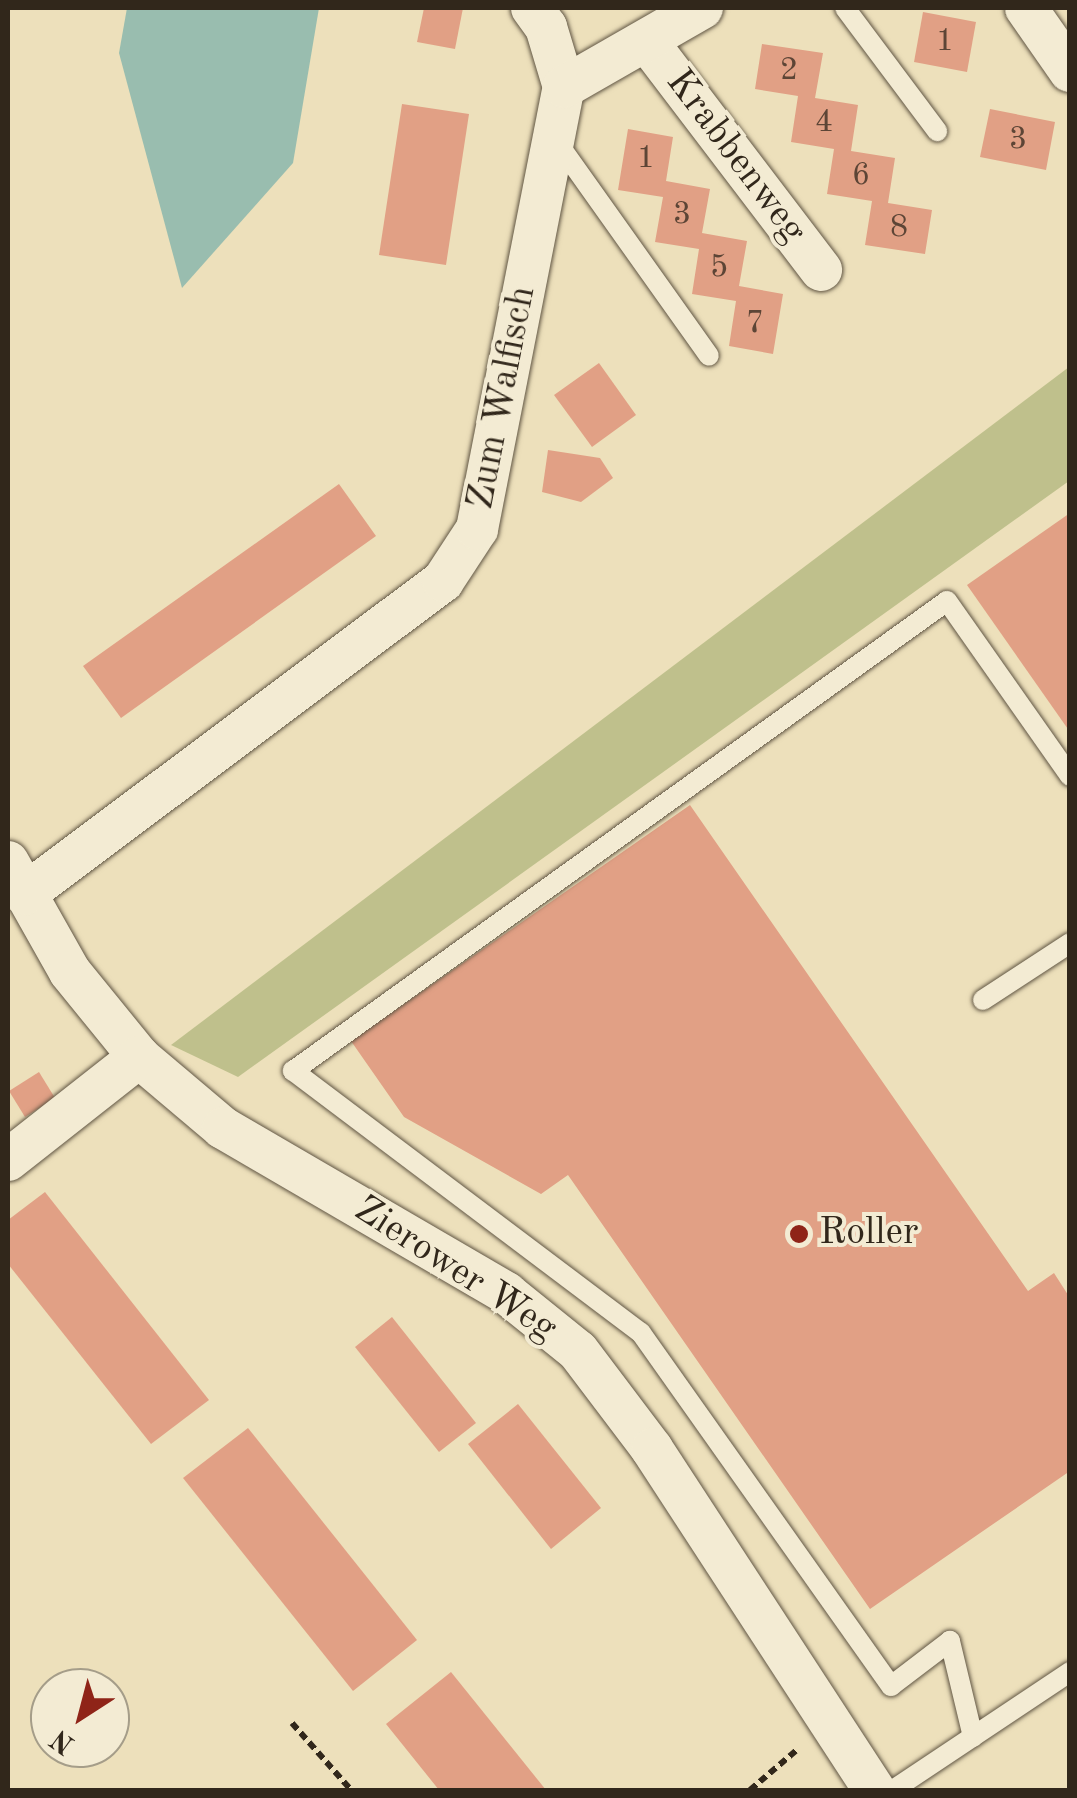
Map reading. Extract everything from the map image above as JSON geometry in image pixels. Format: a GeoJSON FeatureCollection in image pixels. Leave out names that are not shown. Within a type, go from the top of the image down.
{"type":"FeatureCollection","features":[{"type":"Feature","properties":{"kind":"street"},"geometry":{"type":"LineString","coordinates":[[532,8],[546,27],[564,87],[649,44],[702,8]]}},
{"type":"Feature","properties":{"kind":"street"},"geometry":{"type":"LineString","coordinates":[[1026,8],[1070,71]]}},
{"type":"Feature","properties":{"kind":"street","name":"Krabbenweg"},"geometry":{"type":"LineString","coordinates":[[649,44],[821,270]]}},
{"type":"Feature","properties":{"kind":"street","name":"Zum Walfisch"},"geometry":{"type":"LineString","coordinates":[[16,878],[444,581],[476,530],[564,87]]}},
{"type":"Feature","properties":{"kind":"street","name":"Zierower Weg"},"geometry":{"type":"LineString","coordinates":[[16,878],[70,972],[140,1058],[223,1128],[506,1293],[578,1351],[652,1449],[874,1790]]}},
{"type":"Feature","properties":{"kind":"street"},"geometry":{"type":"LineString","coordinates":[[8,1160],[140,1058]]}},
{"type":"Feature","properties":{"kind":"lane"},"geometry":{"type":"LineString","coordinates":[[845,8],[937,131]]}},
{"type":"Feature","properties":{"kind":"lane"},"geometry":{"type":"LineString","coordinates":[[554,138],[710,356]]}},
{"type":"Feature","properties":{"kind":"lane"},"geometry":{"type":"LineString","coordinates":[[974,1737],[950,1641],[891,1686],[642,1333],[294,1070],[947,600],[1070,776]]}},
{"type":"Feature","properties":{"kind":"lane"},"geometry":{"type":"LineString","coordinates":[[983,1000],[1070,943]]}},
{"type":"Feature","properties":{"kind":"lane"},"geometry":{"type":"LineString","coordinates":[[894,1790],[1070,1672]]}},
{"type":"Feature","properties":{"kind":"path"},"geometry":{"type":"LineString","coordinates":[[292,1723],[351,1790]]}},
{"type":"Feature","properties":{"kind":"path"},"geometry":{"type":"LineString","coordinates":[[750,1790],[808,1740]]}},
{"type":"Feature","properties":{"kind":"green space"},"geometry":{"type":"Polygon","coordinates":[[[1069,367],[1069,481],[238,1077],[171,1045],[1069,367]]]}},
{"type":"Feature","properties":{"kind":"shaded area"},"geometry":{"type":"Polygon","coordinates":[[[127,8],[319,8],[293,163],[182,288],[119,53],[127,8]]]}},
{"type":"Feature","properties":{"kind":"building"},"geometry":{"type":"Polygon","coordinates":[[[424,8],[463,8],[455,49],[417,42],[424,8]]]}},
{"type":"Feature","properties":{"kind":"building"},"geometry":{"type":"Polygon","coordinates":[[[923,12],[976,22],[967,72],[914,62],[923,12]]]}},
{"type":"Feature","properties":{"kind":"building"},"geometry":{"type":"Polygon","coordinates":[[[762,44],[823,53],[815,98],[858,105],[851,151],[895,158],[888,203],[932,210],[925,254],[865,245],[872,201],[827,194],[834,149],[791,142],[798,96],[755,89],[762,44]]]}},
{"type":"Feature","properties":{"kind":"building"},"geometry":{"type":"Polygon","coordinates":[[[402,104],[469,114],[446,265],[379,255],[402,104]]]}},
{"type":"Feature","properties":{"kind":"building"},"geometry":{"type":"Polygon","coordinates":[[[990,109],[1055,122],[1046,170],[980,157],[990,109]]]}},
{"type":"Feature","properties":{"kind":"building"},"geometry":{"type":"Polygon","coordinates":[[[628,129],[673,137],[666,181],[710,189],[702,233],[747,241],[739,286],[783,294],[773,354],[729,346],[736,301],[692,294],[699,249],[655,242],[663,197],[618,190],[628,129]]]}},
{"type":"Feature","properties":{"kind":"building"},"geometry":{"type":"Polygon","coordinates":[[[599,363],[636,415],[592,447],[554,395],[599,363]]]}},
{"type":"Feature","properties":{"kind":"building"},"geometry":{"type":"Polygon","coordinates":[[[548,450],[600,458],[613,478],[581,502],[542,492],[548,450]]]}},
{"type":"Feature","properties":{"kind":"building"},"geometry":{"type":"Polygon","coordinates":[[[339,484],[376,536],[121,718],[83,666],[339,484]]]}},
{"type":"Feature","properties":{"kind":"building"},"geometry":{"type":"Polygon","coordinates":[[[1070,513],[1070,732],[967,585],[1070,513]]]}},
{"type":"Feature","properties":{"kind":"building","name":"Roller"},"geometry":{"type":"Polygon","coordinates":[[[690,805],[1028,1291],[1054,1273],[1070,1298],[1070,1471],[870,1609],[568,1175],[541,1194],[404,1117],[351,1041],[690,805]]]}},
{"type":"Feature","properties":{"kind":"building"},"geometry":{"type":"Polygon","coordinates":[[[39,1072],[55,1098],[25,1117],[9,1091],[39,1072]]]}},
{"type":"Feature","properties":{"kind":"building"},"geometry":{"type":"Polygon","coordinates":[[[45,1192],[209,1400],[151,1444],[8,1264],[8,1220],[45,1192]]]}},
{"type":"Feature","properties":{"kind":"building"},"geometry":{"type":"Polygon","coordinates":[[[392,1317],[476,1423],[439,1452],[355,1347],[392,1317]]]}},
{"type":"Feature","properties":{"kind":"building"},"geometry":{"type":"Polygon","coordinates":[[[518,1404],[601,1508],[551,1549],[468,1444],[518,1404]]]}},
{"type":"Feature","properties":{"kind":"building"},"geometry":{"type":"Polygon","coordinates":[[[248,1428],[417,1640],[353,1691],[183,1478],[248,1428]]]}},
{"type":"Feature","properties":{"kind":"building"},"geometry":{"type":"Polygon","coordinates":[[[451,1672],[546,1790],[439,1790],[386,1724],[451,1672]]]}},
{"type":"Feature","properties":{"kind":"place","name":"Roller"},"geometry":{"type":"Point","coordinates":[799,1234]}}]}
